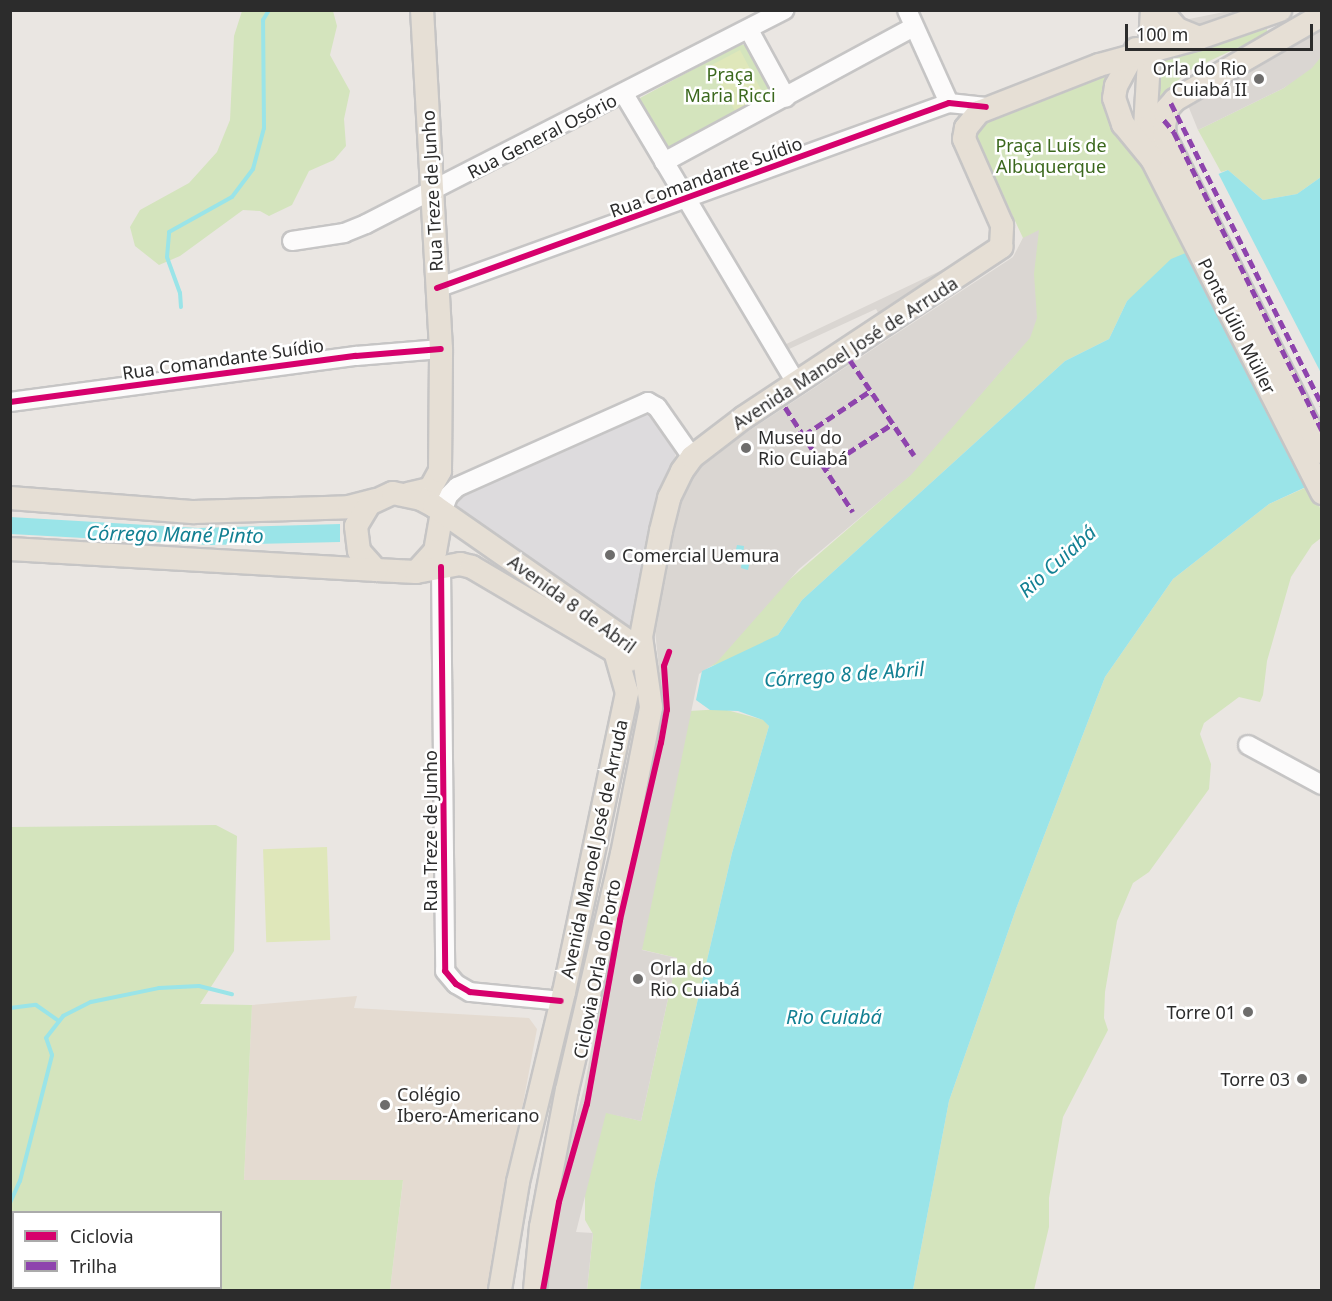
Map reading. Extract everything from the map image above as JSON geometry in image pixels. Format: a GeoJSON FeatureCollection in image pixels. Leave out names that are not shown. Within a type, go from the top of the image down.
{"type":"FeatureCollection","features":[{"type":"Feature","properties":{"kind":"main road","name":"Rua Treze de Junho"},"geometry":{"type":"LineString","coordinates":[[408,494],[423,493],[439,478],[441,349],[422,10]]}},
{"type":"Feature","properties":{"kind":"main road","name":"Rua Comandante Suídio"},"geometry":{"type":"LineString","coordinates":[[986,107],[1281,10]]}},
{"type":"Feature","properties":{"kind":"main road"},"geometry":{"type":"LineString","coordinates":[[1152,159],[1130,135],[1117,109],[1115,91],[1156,12],[1177,29],[1199,38]]}},
{"type":"Feature","properties":{"kind":"main road","name":"Ponte Júlio Müller"},"geometry":{"type":"LineString","coordinates":[[1322,15],[1175,100],[1165,116],[1165,137],[1322,452]]}},
{"type":"Feature","properties":{"kind":"main road"},"geometry":{"type":"LineString","coordinates":[[1131,58],[1147,100],[1146,128],[1152,159]]}},
{"type":"Feature","properties":{"kind":"main road"},"geometry":{"type":"LineString","coordinates":[[1131,58],[1147,100]]}},
{"type":"Feature","properties":{"kind":"main road","name":"Avenida Manoel José de Arruda"},"geometry":{"type":"LineString","coordinates":[[535,1290],[548,1186],[622,854],[651,695],[642,654],[641,637],[669,498],[692,457],[796,384],[991,256],[1001,247],[1002,225],[973,161],[964,134],[986,107]]}},
{"type":"Feature","properties":{"kind":"main road","name":"Ponte Júlio Müller"},"geometry":{"type":"LineString","coordinates":[[1152,159],[1322,493]]}},
{"type":"Feature","properties":{"kind":"main road"},"geometry":{"type":"LineString","coordinates":[[10,498],[194,512],[349,507],[393,493],[408,494]]}},
{"type":"Feature","properties":{"kind":"main road","name":"Avenida 8 de Abril"},"geometry":{"type":"LineString","coordinates":[[10,549],[416,572],[460,564],[472,567],[616,655],[631,660],[642,654],[442,512],[408,494]]}},
{"type":"Feature","properties":{"kind":"main road"},"geometry":{"type":"LineString","coordinates":[[375,500],[361,514],[356,539],[362,557],[376,570]]}},
{"type":"Feature","properties":{"kind":"main road"},"geometry":{"type":"LineString","coordinates":[[416,572],[435,551],[442,512]]}},
{"type":"Feature","properties":{"kind":"main road","name":"Avenida Manoel José de Arruda"},"geometry":{"type":"LineString","coordinates":[[500,1290],[518,1182],[561,1001],[625,705],[626,678],[616,655]]}},
{"type":"Feature","properties":{"kind":"main road"},"geometry":{"type":"LineString","coordinates":[[625,705],[638,689],[651,695]]}},
{"type":"Feature","properties":{"kind":"street","name":"Rua General Osório"},"geometry":{"type":"LineString","coordinates":[[292,241],[344,233],[433,192],[749,30],[772,14]]}},
{"type":"Feature","properties":{"kind":"street"},"geometry":{"type":"LineString","coordinates":[[664,162],[786,98],[910,19],[949,103]]}},
{"type":"Feature","properties":{"kind":"street"},"geometry":{"type":"LineString","coordinates":[[749,30],[786,98]]}},
{"type":"Feature","properties":{"kind":"street"},"geometry":{"type":"LineString","coordinates":[[624,94],[796,384]]}},
{"type":"Feature","properties":{"kind":"street","name":"Rua Comandante Suídio"},"geometry":{"type":"LineString","coordinates":[[437,288],[687,201],[949,103],[986,107]]}},
{"type":"Feature","properties":{"kind":"street","name":"Rua Comandante Suídio"},"geometry":{"type":"LineString","coordinates":[[10,402],[356,356],[441,349]]}},
{"type":"Feature","properties":{"kind":"street"},"geometry":{"type":"LineString","coordinates":[[442,512],[448,496],[457,487],[648,402],[657,407],[692,457]]}},
{"type":"Feature","properties":{"kind":"street","name":"Rua Treze de Junho"},"geometry":{"type":"LineString","coordinates":[[441,567],[445,971],[456,984],[470,992],[561,1001]]}},
{"type":"Feature","properties":{"kind":"street"},"geometry":{"type":"LineString","coordinates":[[1248,745],[1322,785]]}},
{"type":"Feature","properties":{"kind":"shaded area"},"geometry":{"type":"Polygon","coordinates":[[[1167,11],[1178,11],[1181,17],[1189,19],[1229,11],[1269,11],[1186,29],[1167,11]]]}},
{"type":"Feature","properties":{"kind":"shaded area","name":"Orla do Rio Cuiabá II"},"geometry":{"type":"Polygon","coordinates":[[[1321,27],[1321,57],[1312,68],[1284,88],[1198,130],[1187,103],[1321,27]]]}},
{"type":"Feature","properties":{"kind":"shaded area"},"geometry":{"type":"Polygon","coordinates":[[[1039,230],[1034,274],[1037,318],[1030,338],[911,475],[799,569],[717,662],[699,674],[642,950],[677,958],[641,1121],[606,1113],[576,1232],[593,1233],[587,1290],[538,1290],[552,1205],[584,1088],[631,845],[659,731],[663,708],[654,621],[683,494],[698,468],[709,457],[1013,257],[1023,238],[1039,230]]]}},
{"type":"Feature","properties":{"kind":"shaded area"},"geometry":{"type":"Polygon","coordinates":[[[980,252],[884,323],[876,309],[787,350],[803,375],[780,347],[980,252]]]}},
{"type":"Feature","properties":{"kind":"shaded area"},"geometry":{"type":"Polygon","coordinates":[[[650,413],[678,446],[656,523],[651,522],[631,628],[456,513],[457,499],[650,413]]]}},
{"type":"Feature","properties":{"kind":"shaded area","name":"Colégio Ibero-Americano"},"geometry":{"type":"Polygon","coordinates":[[[357,996],[354,1008],[529,1018],[537,1029],[488,1290],[390,1290],[403,1181],[244,1181],[252,1005],[357,996]]]}},
{"type":"Feature","properties":{"kind":"green space"},"geometry":{"type":"Polygon","coordinates":[[[242,11],[333,11],[337,26],[330,55],[350,91],[344,119],[346,146],[334,160],[309,171],[292,205],[269,216],[260,211],[243,210],[180,256],[159,265],[135,246],[130,227],[140,210],[189,183],[217,152],[230,120],[234,36],[242,11]]]}},
{"type":"Feature","properties":{"kind":"green space"},"geometry":{"type":"Polygon","coordinates":[[[1267,29],[1267,34],[1188,71],[1157,100],[1156,56],[1267,29]]]}},
{"type":"Feature","properties":{"kind":"green space","name":"Praça Maria Ricci"},"geometry":{"type":"Polygon","coordinates":[[[740,44],[750,46],[777,94],[673,150],[667,150],[639,105],[640,98],[740,44]]]}},
{"type":"Feature","properties":{"kind":"green space"},"geometry":{"type":"Polygon","coordinates":[[[740,50],[766,99],[737,114],[711,65],[740,50]]]}},
{"type":"Feature","properties":{"kind":"green space"},"geometry":{"type":"Polygon","coordinates":[[[1321,57],[1321,177],[1297,194],[1263,200],[1228,170],[1221,172],[1198,130],[1284,88],[1321,57]]]}},
{"type":"Feature","properties":{"kind":"green space","name":"Praça Luís de Albuquerque"},"geometry":{"type":"Polygon","coordinates":[[[1113,72],[1139,158],[1188,252],[1127,301],[1109,339],[1065,361],[802,600],[778,635],[745,654],[709,667],[782,586],[909,476],[1020,349],[1016,253],[1023,238],[974,133],[978,122],[1101,73],[1113,72]]]}},
{"type":"Feature","properties":{"kind":"green space"},"geometry":{"type":"Polygon","coordinates":[[[1309,486],[1321,510],[1321,538],[1312,545],[1291,577],[1267,661],[1260,702],[1239,697],[1204,723],[1200,734],[1211,764],[1209,789],[1149,872],[1133,883],[1117,921],[1105,992],[1104,1018],[1108,1030],[1063,1117],[1049,1198],[1049,1227],[1034,1290],[913,1290],[949,1101],[1016,909],[1105,677],[1173,579],[1269,504],[1309,486]]]}},
{"type":"Feature","properties":{"kind":"green space"},"geometry":{"type":"Polygon","coordinates":[[[723,709],[764,720],[769,726],[732,853],[655,1183],[640,1290],[587,1290],[593,1234],[585,1220],[585,1186],[596,1110],[641,1121],[677,958],[635,948],[689,711],[723,709]]]}},
{"type":"Feature","properties":{"kind":"green space"},"geometry":{"type":"Polygon","coordinates":[[[216,825],[237,836],[234,951],[200,1004],[252,1005],[244,1180],[403,1180],[390,1290],[11,1290],[11,827],[216,825]]]}},
{"type":"Feature","properties":{"kind":"green space"},"geometry":{"type":"Polygon","coordinates":[[[327,847],[330,940],[266,942],[263,849],[327,847]]]}},
{"type":"Feature","properties":{"kind":"water"},"geometry":{"type":"Polygon","coordinates":[[[1228,170],[1263,200],[1297,194],[1321,177],[1321,480],[1269,504],[1173,579],[1105,677],[1016,909],[949,1101],[913,1290],[640,1290],[655,1183],[732,853],[769,726],[763,720],[738,711],[710,710],[696,700],[702,671],[778,635],[802,600],[1065,361],[1109,339],[1127,301],[1171,259],[1188,252],[1211,177],[1228,170]]]}},
{"type":"Feature","properties":{"kind":"water","name":"Córrego Mané Pinto"},"geometry":{"type":"Polygon","coordinates":[[[10,517],[198,528],[340,524],[340,542],[211,545],[11,534],[10,517]]]}},
{"type":"Feature","properties":{"kind":"water"},"geometry":{"type":"Polygon","coordinates":[[[737,545],[744,546],[743,555],[751,556],[748,570],[741,568],[742,559],[734,558],[737,545]]]}},
{"type":"Feature","properties":{"kind":"pier"},"geometry":{"type":"Polygon","coordinates":[[[1217,171],[1321,373],[1322,483],[1198,188],[1217,171]]]}},
{"type":"Feature","properties":{"kind":"waterway"},"geometry":{"type":"LineString","coordinates":[[181,307],[180,293],[167,257],[169,232],[232,197],[253,169],[264,128],[263,20],[269,10]]}},
{"type":"Feature","properties":{"kind":"waterway"},"geometry":{"type":"LineString","coordinates":[[10,1203],[20,1181],[52,1055],[46,1038],[63,1016],[91,1002],[159,988],[199,986],[232,994]]}},
{"type":"Feature","properties":{"kind":"waterway"},"geometry":{"type":"LineString","coordinates":[[10,1008],[36,1005],[59,1021]]}},
{"type":"Feature","properties":{"kind":"marked path"},"geometry":{"type":"LineString","coordinates":[[1171,103],[1322,405]]}},
{"type":"Feature","properties":{"kind":"marked path"},"geometry":{"type":"LineString","coordinates":[[1164,120],[1174,132],[1322,430]]}},
{"type":"Feature","properties":{"kind":"marked path"},"geometry":{"type":"LineString","coordinates":[[850,360],[914,455]]}},
{"type":"Feature","properties":{"kind":"marked path"},"geometry":{"type":"LineString","coordinates":[[804,435],[870,391]]}},
{"type":"Feature","properties":{"kind":"marked path"},"geometry":{"type":"LineString","coordinates":[[778,396],[853,512]]}},
{"type":"Feature","properties":{"kind":"marked path"},"geometry":{"type":"LineString","coordinates":[[825,468],[892,424]]}},
{"type":"Feature","properties":{"kind":"cycle path"},"geometry":{"type":"LineString","coordinates":[[437,288],[949,103],[986,107]]}},
{"type":"Feature","properties":{"kind":"cycle path"},"geometry":{"type":"LineString","coordinates":[[10,402],[356,356],[441,349]]}},
{"type":"Feature","properties":{"kind":"cycle path"},"geometry":{"type":"LineString","coordinates":[[441,567],[445,971],[456,984],[470,992],[561,1001]]}},
{"type":"Feature","properties":{"kind":"cycle path","name":"Ciclovia Orla do Porto"},"geometry":{"type":"LineString","coordinates":[[543,1290],[559,1202],[587,1104],[620,920],[661,743],[667,710],[664,666],[669,652]]}},
{"type":"Feature","properties":{"kind":"place","name":"Orla do Rio Cuiabá II"},"geometry":{"type":"Point","coordinates":[1259,79]}},
{"type":"Feature","properties":{"kind":"place","name":"Museu do Rio Cuiabá"},"geometry":{"type":"Point","coordinates":[746,448]}},
{"type":"Feature","properties":{"kind":"place","name":"Comercial Uemura"},"geometry":{"type":"Point","coordinates":[610,555]}},
{"type":"Feature","properties":{"kind":"place","name":"Orla do Rio Cuiabá"},"geometry":{"type":"Point","coordinates":[638,979]}},
{"type":"Feature","properties":{"kind":"place","name":"Torre 01"},"geometry":{"type":"Point","coordinates":[1248,1012]}},
{"type":"Feature","properties":{"kind":"place","name":"Torre 03"},"geometry":{"type":"Point","coordinates":[1302,1079]}},
{"type":"Feature","properties":{"kind":"place","name":"Colégio Ibero-Americano"},"geometry":{"type":"Point","coordinates":[385,1105]}},
{"type":"Feature","properties":{"kind":"water label","name":"Rio Cuiabá"},"geometry":{"type":"Point","coordinates":[1057,561]}},
{"type":"Feature","properties":{"kind":"water label","name":"Córrego 8 de Abril"},"geometry":{"type":"Point","coordinates":[844,674]}},
{"type":"Feature","properties":{"kind":"water label","name":"Rio Cuiabá"},"geometry":{"type":"Point","coordinates":[834,1016]}}]}
